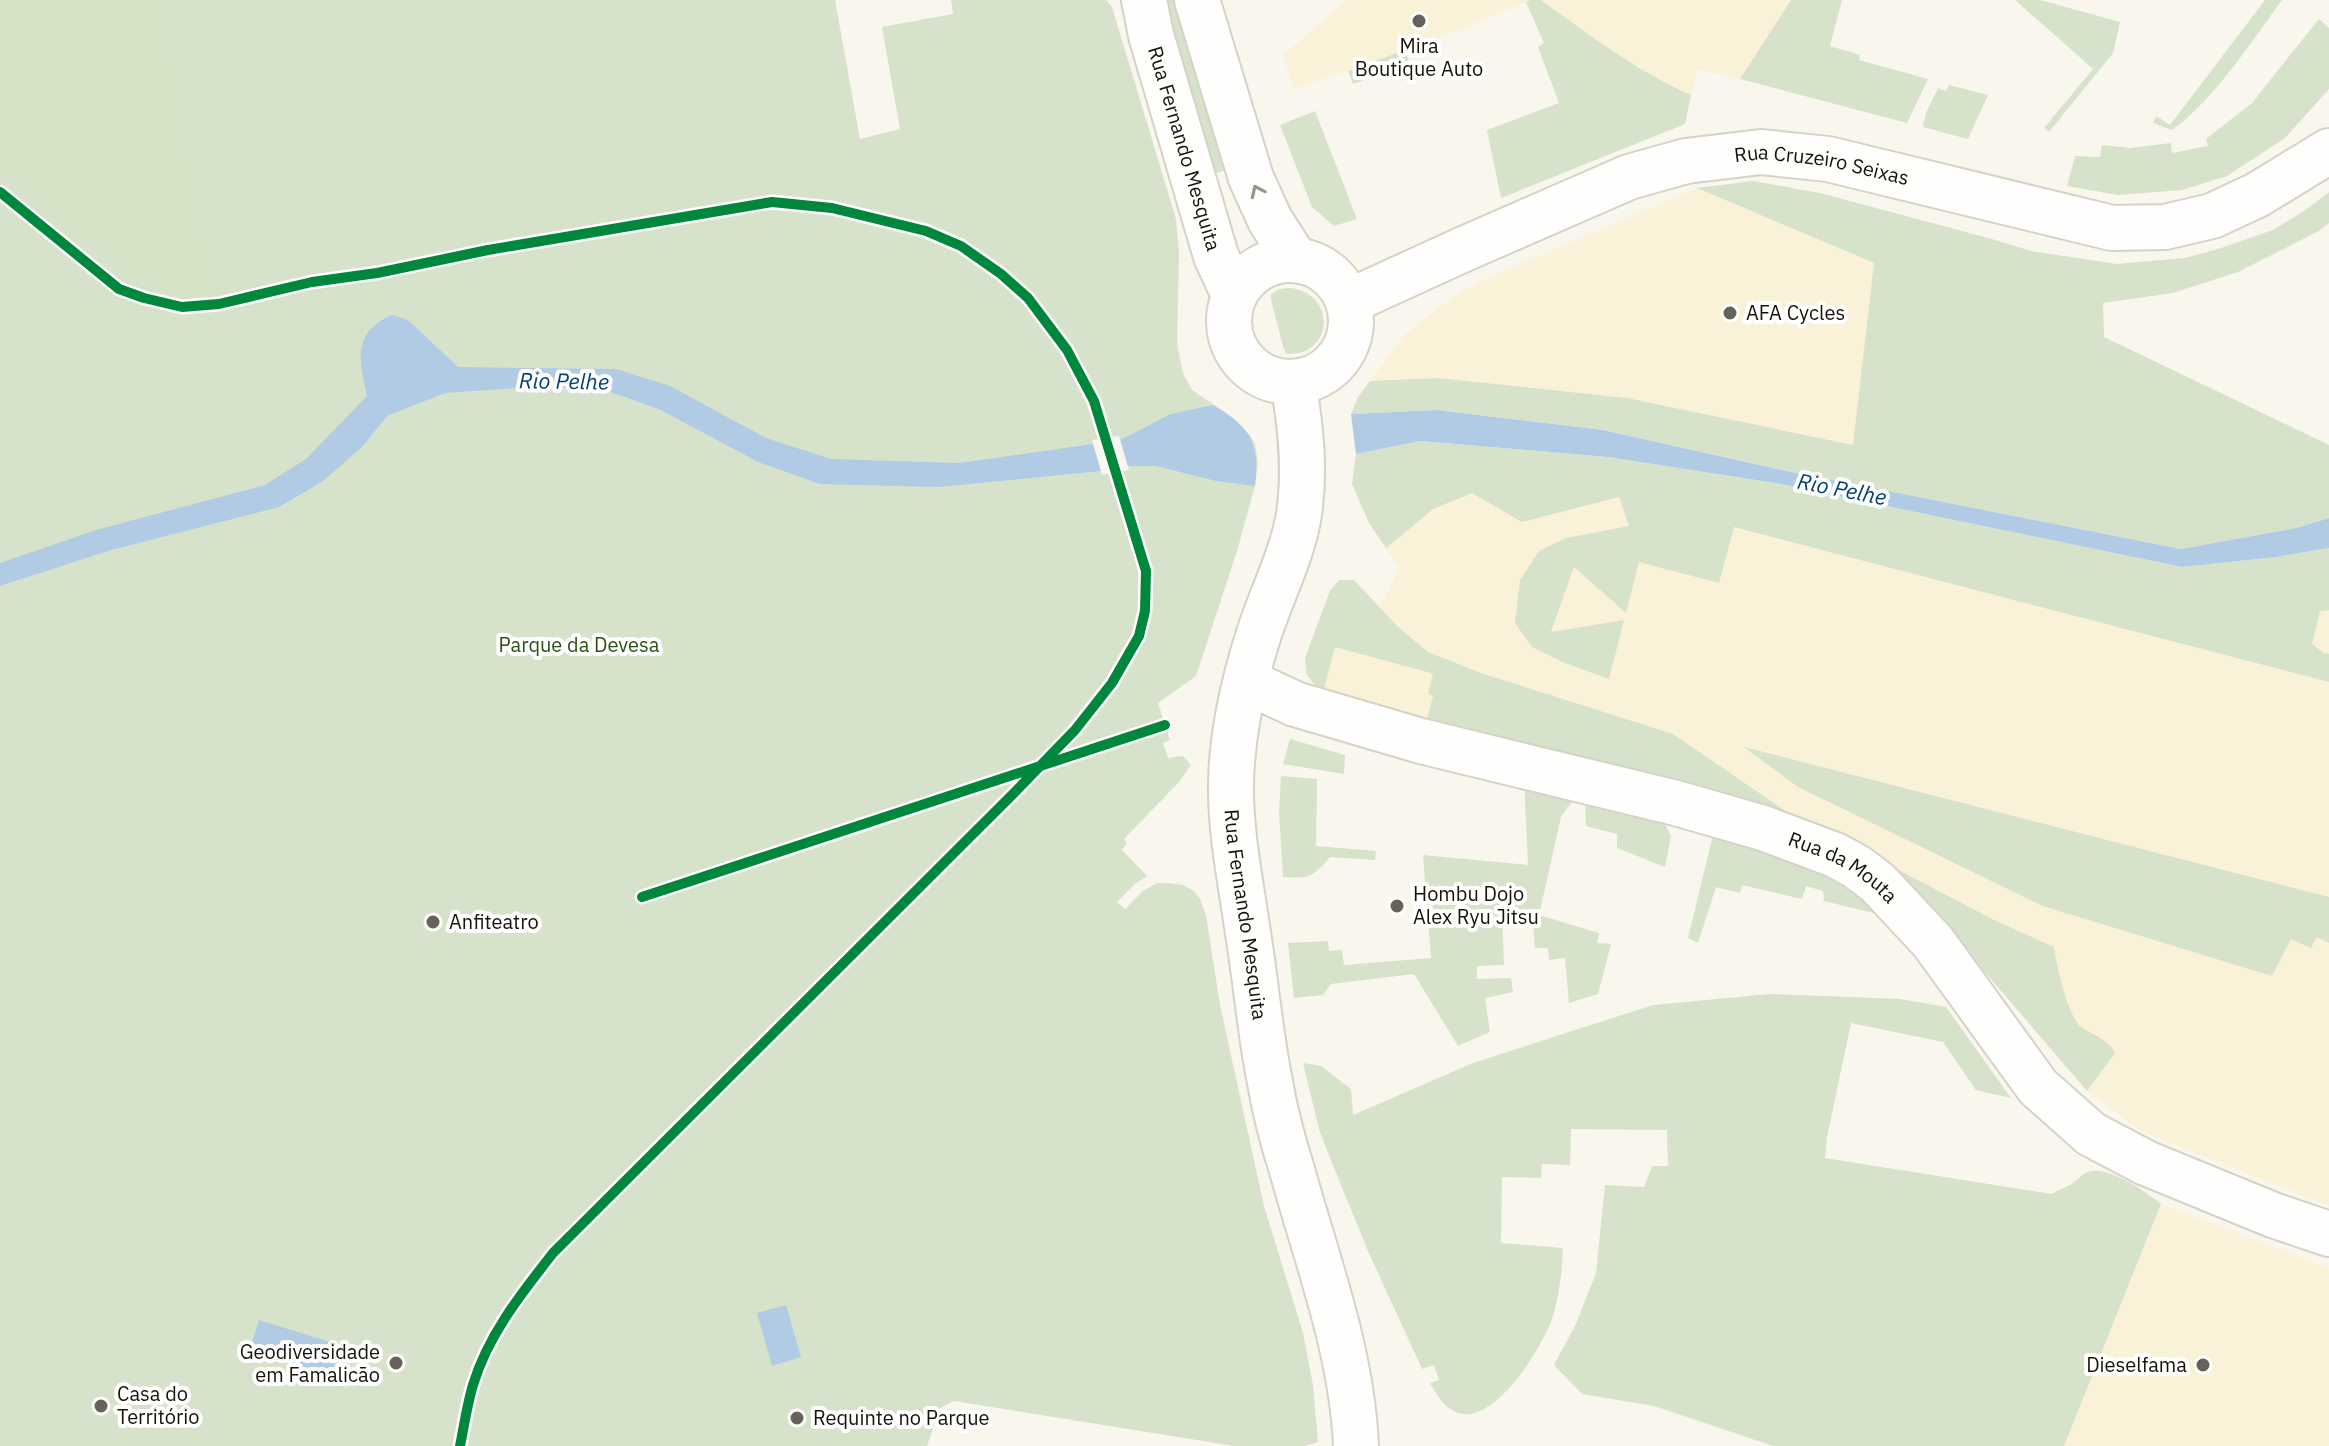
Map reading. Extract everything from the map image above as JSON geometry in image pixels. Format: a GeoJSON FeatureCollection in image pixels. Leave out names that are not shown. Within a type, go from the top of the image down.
{"type":"FeatureCollection","features":[{"type":"Feature","properties":{"kind":"street","name":"Rua Fernando Mesquita"},"geometry":{"type":"LineString","coordinates":[[1144,0],[1151,35],[1216,256],[1234,295]]}},
{"type":"Feature","properties":{"kind":"street"},"geometry":{"type":"LineString","coordinates":[[1197,0],[1251,178],[1270,220],[1295,259]]}},
{"type":"Feature","properties":{"kind":"street","name":"Rua Cruzeiro Seixas"},"geometry":{"type":"LineString","coordinates":[[1348,302],[1629,177],[1686,161],[1761,152],[1828,159],[2112,228],[2165,227],[2212,216],[2257,195],[2316,158],[2329,128]]}},
{"type":"Feature","properties":{"kind":"street"},"geometry":{"type":"LineString","coordinates":[[1295,259],[1313,264],[1328,273],[1340,286],[1348,302],[1351,324],[1346,346],[1333,364],[1315,377],[1293,382],[1275,380],[1258,373],[1240,355],[1229,330],[1229,312],[1243,280],[1256,269],[1275,261],[1295,259]]}},
{"type":"Feature","properties":{"kind":"street","name":"Rua Fernando Mesquita"},"geometry":{"type":"LineString","coordinates":[[1293,382],[1299,411],[1303,468],[1298,516],[1246,681],[1231,783],[1234,836],[1270,1083],[1291,1168],[1345,1354],[1355,1411],[1356,1446]]}},
{"type":"Feature","properties":{"kind":"street","name":"Rua da Mouta"},"geometry":{"type":"LineString","coordinates":[[1246,681],[1295,704],[1421,741],[1676,803],[1763,828],[1835,855],[1878,883],[1933,942],[2038,1087],[2091,1134],[2146,1163],[2273,1215],[2329,1234]]}},
{"type":"Feature","properties":{"kind":"shaded area"},"geometry":{"type":"Polygon","coordinates":[[[1347,0],[1530,0],[1422,45],[1294,89],[1283,55],[1347,0]]]}},
{"type":"Feature","properties":{"kind":"shaded area"},"geometry":{"type":"Polygon","coordinates":[[[1541,0],[1791,0],[1740,79],[1697,69],[1691,95],[1655,79],[1615,54],[1541,0]]]}},
{"type":"Feature","properties":{"kind":"shaded area"},"geometry":{"type":"Polygon","coordinates":[[[1697,188],[1874,263],[1854,445],[1627,398],[1438,378],[1370,381],[1404,335],[1480,281],[1697,188]]]}},
{"type":"Feature","properties":{"kind":"shaded area"},"geometry":{"type":"Polygon","coordinates":[[[1425,464],[2320,611],[2329,610],[2329,1206],[2141,1131],[2087,1091],[1908,885],[1330,700],[1307,675],[1305,658],[1330,591],[1339,580],[1354,580],[1380,607],[1399,568],[1369,523],[1425,464]]]}},
{"type":"Feature","properties":{"kind":"shaded area"},"geometry":{"type":"Polygon","coordinates":[[[2161,1204],[2329,1268],[2329,1446],[2064,1446],[2161,1204]]]}},
{"type":"Feature","properties":{"kind":"green space","name":"Parque da Devesa"},"geometry":{"type":"Polygon","coordinates":[[[0,0],[835,0],[860,139],[900,129],[882,27],[953,14],[951,0],[1106,0],[1112,7],[1176,219],[1179,253],[1177,344],[1183,373],[1192,390],[1226,413],[1250,435],[1258,463],[1255,486],[1237,551],[1196,676],[1158,703],[1170,740],[1163,743],[1168,758],[1183,756],[1191,765],[1179,782],[1124,839],[1127,843],[1122,850],[1147,876],[1117,902],[1125,909],[1143,891],[1157,883],[1183,885],[1194,891],[1206,915],[1220,1005],[1264,1206],[1303,1333],[1313,1385],[1318,1442],[1305,1446],[1234,1446],[954,1401],[940,1408],[927,1446],[0,1446],[0,0]]]}},
{"type":"Feature","properties":{"kind":"green space"},"geometry":{"type":"Polygon","coordinates":[[[0,0],[162,0],[207,254],[219,295],[183,294],[130,276],[23,185],[0,173],[0,0]]]}},
{"type":"Feature","properties":{"kind":"green space"},"geometry":{"type":"Polygon","coordinates":[[[1164,0],[1179,0],[1231,169],[1212,174],[1164,0]]]}},
{"type":"Feature","properties":{"kind":"green space"},"geometry":{"type":"Polygon","coordinates":[[[1541,0],[1632,63],[1691,95],[1685,124],[1501,198],[1487,130],[1559,103],[1538,47],[1544,43],[1526,2],[1541,0]]]}},
{"type":"Feature","properties":{"kind":"green space"},"geometry":{"type":"Polygon","coordinates":[[[1791,0],[1842,0],[1830,46],[1860,55],[1859,60],[1928,79],[1907,123],[1740,79],[1791,0]]]}},
{"type":"Feature","properties":{"kind":"green space"},"geometry":{"type":"Polygon","coordinates":[[[2015,0],[2040,0],[2120,22],[2113,53],[2049,132],[2044,128],[2093,69],[2015,0]]]}},
{"type":"Feature","properties":{"kind":"green space"},"geometry":{"type":"Polygon","coordinates":[[[2265,0],[2282,0],[2231,70],[2202,103],[2172,130],[2153,123],[2156,116],[2170,125],[2265,0]]]}},
{"type":"Feature","properties":{"kind":"green space"},"geometry":{"type":"Polygon","coordinates":[[[2319,19],[2329,28],[2329,89],[2285,138],[2227,176],[2182,190],[2118,195],[2067,186],[2075,156],[2100,157],[2102,145],[2130,148],[2171,143],[2172,153],[2208,146],[2206,139],[2252,103],[2319,19]]]}},
{"type":"Feature","properties":{"kind":"green space"},"geometry":{"type":"Polygon","coordinates":[[[1405,50],[1410,64],[1353,84],[1348,71],[1405,50]]]}},
{"type":"Feature","properties":{"kind":"green space"},"geometry":{"type":"Polygon","coordinates":[[[1949,85],[1988,95],[1968,139],[1923,127],[1938,88],[1946,91],[1949,85]]]}},
{"type":"Feature","properties":{"kind":"green space"},"geometry":{"type":"Polygon","coordinates":[[[1315,111],[1357,219],[1334,226],[1312,207],[1280,125],[1315,111]]]}},
{"type":"Feature","properties":{"kind":"green space"},"geometry":{"type":"Polygon","coordinates":[[[1753,181],[1820,193],[2031,251],[2117,264],[2185,258],[2218,249],[2273,230],[2329,192],[2329,223],[2238,272],[2173,293],[2103,303],[2104,337],[2329,445],[2329,518],[2296,528],[2181,549],[1777,469],[1603,430],[1436,410],[1351,414],[1358,397],[1370,381],[1438,378],[1627,398],[1853,445],[1874,263],[1697,188],[1753,181]]]}},
{"type":"Feature","properties":{"kind":"green space"},"geometry":{"type":"Polygon","coordinates":[[[1290,288],[1305,292],[1316,301],[1324,324],[1314,345],[1303,352],[1287,354],[1271,294],[1290,288]]]}},
{"type":"Feature","properties":{"kind":"green space"},"geometry":{"type":"Polygon","coordinates":[[[1420,441],[1608,457],[1775,483],[2182,567],[2329,548],[2329,610],[2320,611],[2312,644],[2329,654],[2329,682],[1734,527],[1719,583],[1639,562],[1626,613],[1574,567],[1551,632],[1624,620],[1609,679],[1532,647],[1515,623],[1520,580],[1539,551],[1566,538],[1629,526],[1619,497],[1522,522],[1472,493],[1433,509],[1386,548],[1369,523],[1352,484],[1356,454],[1420,441]]]}},
{"type":"Feature","properties":{"kind":"green space"},"geometry":{"type":"Polygon","coordinates":[[[1339,580],[1354,580],[1396,625],[1428,652],[1481,673],[1673,734],[1806,825],[1426,723],[1433,696],[1428,694],[1433,674],[1424,671],[1335,647],[1323,692],[1320,692],[1307,675],[1305,658],[1330,591],[1339,580]]]}},
{"type":"Feature","properties":{"kind":"green space"},"geometry":{"type":"Polygon","coordinates":[[[1290,739],[1345,755],[1344,774],[1283,764],[1290,739]]]}},
{"type":"Feature","properties":{"kind":"green space"},"geometry":{"type":"Polygon","coordinates":[[[1744,747],[2329,897],[2329,943],[2317,937],[2311,948],[2291,939],[2272,976],[2043,906],[1798,787],[1744,747]]]}},
{"type":"Feature","properties":{"kind":"green space"},"geometry":{"type":"Polygon","coordinates":[[[1281,776],[1317,779],[1316,846],[1376,851],[1375,860],[1330,857],[1310,875],[1283,877],[1279,812],[1281,776]]]}},
{"type":"Feature","properties":{"kind":"green space"},"geometry":{"type":"Polygon","coordinates":[[[1524,779],[1578,793],[1561,817],[1539,915],[1599,933],[1597,943],[1611,944],[1598,994],[1569,1003],[1565,958],[1549,960],[1548,948],[1535,948],[1532,911],[1502,912],[1504,965],[1477,966],[1477,979],[1511,978],[1513,992],[1485,998],[1490,1032],[1458,1046],[1414,974],[1331,984],[1323,995],[1294,998],[1288,943],[1328,941],[1329,951],[1342,950],[1344,965],[1431,958],[1423,855],[1528,865],[1524,779]]]}},
{"type":"Feature","properties":{"kind":"green space"},"geometry":{"type":"Polygon","coordinates":[[[1585,796],[1664,822],[1671,836],[1665,867],[1617,848],[1617,834],[1586,826],[1585,796]]]}},
{"type":"Feature","properties":{"kind":"green space"},"geometry":{"type":"Polygon","coordinates":[[[1714,831],[1824,869],[1859,895],[1878,914],[1824,901],[1823,891],[1806,886],[1802,899],[1742,885],[1740,893],[1716,887],[1698,943],[1688,938],[1714,831]]]}},
{"type":"Feature","properties":{"kind":"green space"},"geometry":{"type":"Polygon","coordinates":[[[1874,857],[1994,920],[2054,947],[2063,989],[2076,1020],[2115,1053],[2087,1091],[1942,922],[1874,857]]]}},
{"type":"Feature","properties":{"kind":"green space"},"geometry":{"type":"Polygon","coordinates":[[[1770,994],[1900,999],[1946,1007],[2011,1098],[1976,1090],[1943,1042],[1851,1023],[1825,1158],[2052,1194],[2085,1173],[2099,1171],[2128,1182],[2161,1204],[2064,1446],[1773,1446],[1654,1406],[1582,1394],[1554,1365],[1576,1324],[1596,1273],[1605,1185],[1644,1187],[1652,1166],[1668,1166],[1667,1130],[1571,1129],[1570,1165],[1542,1164],[1541,1178],[1502,1177],[1501,1243],[1563,1248],[1554,1313],[1525,1368],[1498,1399],[1468,1414],[1454,1411],[1437,1395],[1430,1383],[1439,1380],[1434,1365],[1422,1369],[1368,1251],[1328,1153],[1303,1063],[1321,1066],[1351,1089],[1353,1115],[1473,1063],[1653,1005],[1770,994]]]}},
{"type":"Feature","properties":{"kind":"water","name":"Rio Pelhe"},"geometry":{"type":"Polygon","coordinates":[[[392,315],[408,320],[458,367],[616,369],[670,386],[766,438],[831,459],[959,463],[1120,440],[1171,414],[1213,405],[1236,421],[1250,438],[1256,458],[1255,486],[1216,481],[1156,466],[1128,466],[939,487],[820,484],[758,462],[659,409],[610,392],[545,386],[445,393],[387,416],[363,446],[323,481],[279,507],[111,550],[0,586],[0,563],[96,530],[265,485],[306,459],[367,396],[361,359],[364,339],[379,322],[392,315]]]}},
{"type":"Feature","properties":{"kind":"water","name":"Rio Pelhe"},"geometry":{"type":"Polygon","coordinates":[[[1436,410],[1603,430],[1777,469],[2181,549],[2296,528],[2329,518],[2329,548],[2182,567],[1775,483],[1608,457],[1420,441],[1356,454],[1351,414],[1436,410]]]}},
{"type":"Feature","properties":{"kind":"water"},"geometry":{"type":"Polygon","coordinates":[[[786,1305],[801,1357],[772,1366],[757,1313],[786,1305]]]}},
{"type":"Feature","properties":{"kind":"water"},"geometry":{"type":"Polygon","coordinates":[[[259,1320],[340,1345],[331,1376],[249,1352],[259,1320]]]}},
{"type":"Feature","properties":{"kind":"pier"},"geometry":{"type":"Polygon","coordinates":[[[1119,436],[1129,470],[1102,475],[1092,440],[1119,436]]]}},
{"type":"Feature","properties":{"kind":"cycle path"},"geometry":{"type":"LineString","coordinates":[[0,192],[119,289],[182,307],[219,304],[312,282],[772,202],[832,208],[926,231],[961,246],[1001,274],[1028,298],[1067,350],[1094,401],[1146,571],[1145,611],[1139,636],[1112,683],[1075,730],[1013,794],[553,1253],[487,1349],[473,1385],[460,1446]]}},
{"type":"Feature","properties":{"kind":"cycle path"},"geometry":{"type":"LineString","coordinates":[[642,897],[1165,725]]}},
{"type":"Feature","properties":{"kind":"place","name":"Mira Boutique Auto"},"geometry":{"type":"Point","coordinates":[1419,21]}},
{"type":"Feature","properties":{"kind":"place","name":"AFA Cycles"},"geometry":{"type":"Point","coordinates":[1730,313]}},
{"type":"Feature","properties":{"kind":"place","name":"Hombu Dojo Alex Ryu Jitsu"},"geometry":{"type":"Point","coordinates":[1397,906]}},
{"type":"Feature","properties":{"kind":"place","name":"Anfiteatro"},"geometry":{"type":"Point","coordinates":[433,922]}},
{"type":"Feature","properties":{"kind":"place","name":"Geodiversidade em Famalicão"},"geometry":{"type":"Point","coordinates":[396,1363]}},
{"type":"Feature","properties":{"kind":"place","name":"Dieselfama"},"geometry":{"type":"Point","coordinates":[2203,1365]}},
{"type":"Feature","properties":{"kind":"place","name":"Casa do Território"},"geometry":{"type":"Point","coordinates":[101,1406]}},
{"type":"Feature","properties":{"kind":"place","name":"Requinte no Parque"},"geometry":{"type":"Point","coordinates":[797,1418]}}]}
